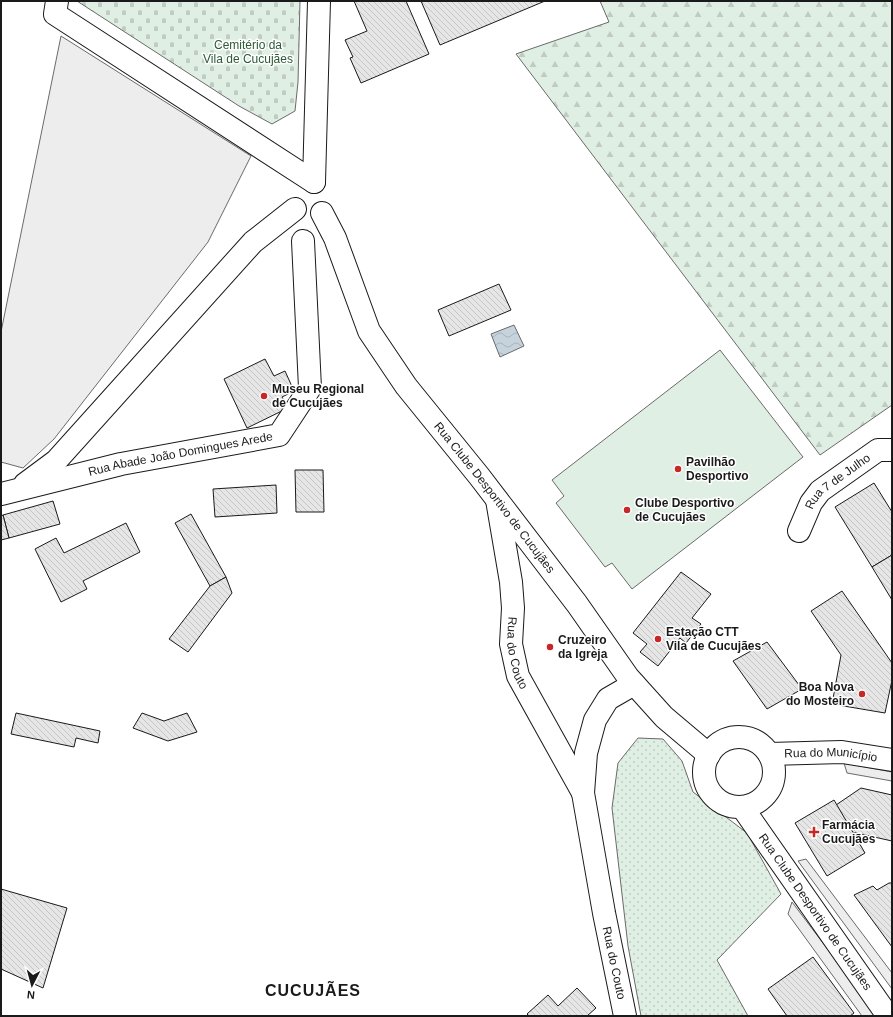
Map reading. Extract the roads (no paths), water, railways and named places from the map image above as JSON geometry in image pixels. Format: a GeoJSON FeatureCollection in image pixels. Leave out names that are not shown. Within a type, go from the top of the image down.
{"type":"FeatureCollection","features":[{"type":"Feature","properties":{"kind":"street"},"geometry":{"type":"LineString","coordinates":[[57,1],[55,14],[314,182],[326,192],[328,207],[322,213],[309,218],[295,209]]}},
{"type":"Feature","properties":{"kind":"street"},"geometry":{"type":"LineString","coordinates":[[314,182],[319,1]]}},
{"type":"Feature","properties":{"kind":"street"},"geometry":{"type":"LineString","coordinates":[[9,492],[56,461],[252,242],[295,209],[299,192],[314,182]]}},
{"type":"Feature","properties":{"kind":"street","name":"Rua Clube Desportivo de Cucujães"},"geometry":{"type":"LineString","coordinates":[[322,213],[336,238],[369,331],[406,386],[497,499],[577,604],[634,684],[664,717],[709,755]]}},
{"type":"Feature","properties":{"kind":"street","name":"Rua Abade João Domingues Arede"},"geometry":{"type":"LineString","coordinates":[[9,492],[121,464],[279,435],[310,388],[303,241]]}},
{"type":"Feature","properties":{"kind":"street","name":"Rua 7 de Julho"},"geometry":{"type":"LineString","coordinates":[[799,530],[811,503],[820,491],[878,450],[892,450]]}},
{"type":"Feature","properties":{"kind":"street","name":"Rua do Couto"},"geometry":{"type":"LineString","coordinates":[[497,499],[511,582],[513,608],[512,644],[518,676],[583,793]]}},
{"type":"Feature","properties":{"kind":"street","name":"Rua do Couto"},"geometry":{"type":"LineString","coordinates":[[625,1016],[604,913],[583,793],[586,753],[595,720],[608,699],[634,684]]}},
{"type":"Feature","properties":{"kind":"street"},"geometry":{"type":"LineString","coordinates":[[738,738],[750,739],[761,745],[769,754],[773,765],[774,777],[771,788],[763,798],[753,804],[742,807],[729,806],[718,800],[710,791],[705,779],[705,767],[709,755],[716,746],[727,740],[738,738]]}},
{"type":"Feature","properties":{"kind":"street","name":"Rua do Município"},"geometry":{"type":"LineString","coordinates":[[769,754],[842,752],[890,758]]}},
{"type":"Feature","properties":{"kind":"street","name":"Rua Clube Desportivo de Cucujães"},"geometry":{"type":"LineString","coordinates":[[742,807],[888,1016]]}},
{"type":"Feature","properties":{"kind":"water"},"geometry":{"type":"Polygon","coordinates":[[[514,325],[524,346],[500,357],[491,334],[514,325]]]}},
{"type":"Feature","properties":{"kind":"place","name":"Museu Regional de Cucujães"},"geometry":{"type":"Point","coordinates":[264,396]}},
{"type":"Feature","properties":{"kind":"place","name":"Pavilhão Desportivo"},"geometry":{"type":"Point","coordinates":[678,469]}},
{"type":"Feature","properties":{"kind":"place","name":"Clube Desportivo de Cucujães"},"geometry":{"type":"Point","coordinates":[627,510]}},
{"type":"Feature","properties":{"kind":"place","name":"Estação CTT Vila de Cucujães"},"geometry":{"type":"Point","coordinates":[658,639]}},
{"type":"Feature","properties":{"kind":"place","name":"Cruzeiro da Igreja"},"geometry":{"type":"Point","coordinates":[550,647]}},
{"type":"Feature","properties":{"kind":"place","name":"Boa Nova do Mosteiro"},"geometry":{"type":"Point","coordinates":[862,694]}},
{"type":"Feature","properties":{"kind":"place","name":"Farmácia Cucujães"},"geometry":{"type":"Point","coordinates":[814,832]}},
{"type":"Feature","properties":{"kind":"district","name":"CUCUJÃES"},"geometry":{"type":"Point","coordinates":[313,990]}},
{"type":"Feature","properties":{"kind":"park label","name":"Cemitério da Vila de Cucujães"},"geometry":{"type":"Point","coordinates":[248,52]}}]}
